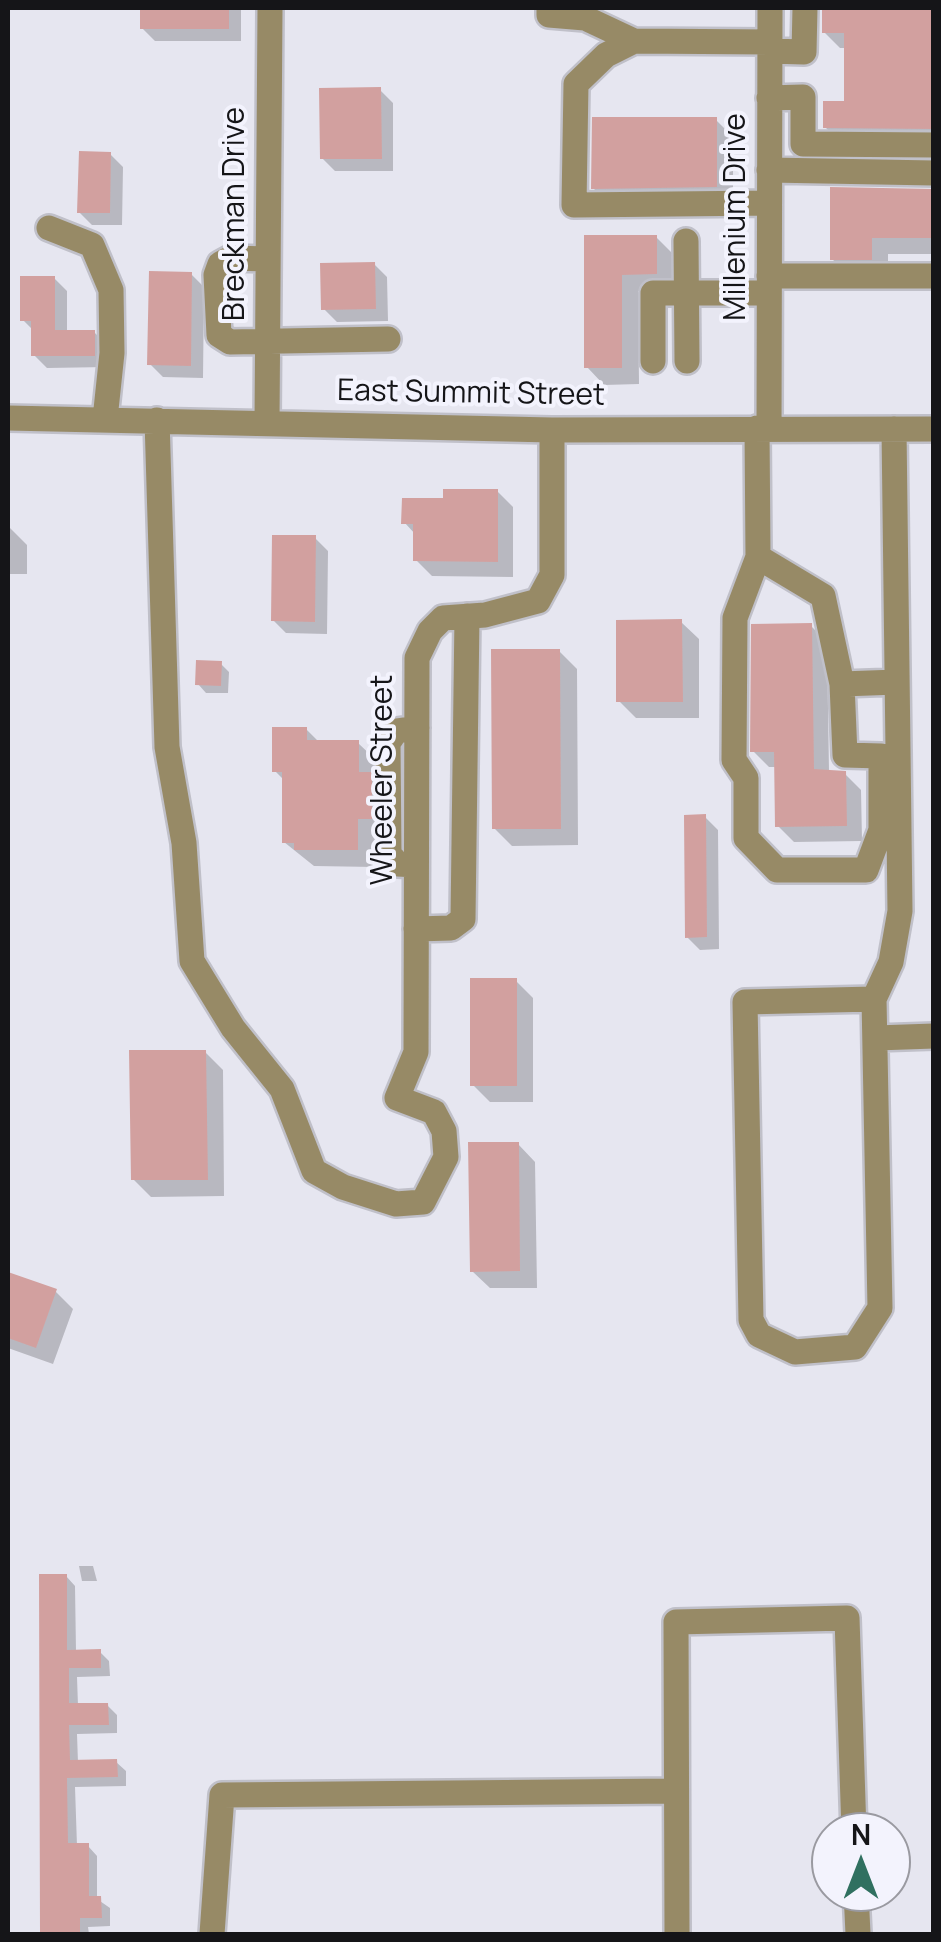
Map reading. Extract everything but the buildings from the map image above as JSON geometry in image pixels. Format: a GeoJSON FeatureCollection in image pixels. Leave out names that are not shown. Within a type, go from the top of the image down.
{"type":"FeatureCollection","features":[{"type":"Feature","properties":{"kind":"street","name":"Breckman Drive"},"geometry":{"type":"LineString","coordinates":[[267,422],[270,8]]}},
{"type":"Feature","properties":{"kind":"street"},"geometry":{"type":"LineString","coordinates":[[549,8],[549,15],[584,18],[634,41],[770,46],[804,52]]}},
{"type":"Feature","properties":{"kind":"street","name":"Millenium Drive"},"geometry":{"type":"LineString","coordinates":[[758,557],[769,284],[770,8]]}},
{"type":"Feature","properties":{"kind":"street"},"geometry":{"type":"LineString","coordinates":[[806,8],[803,144],[934,145]]}},
{"type":"Feature","properties":{"kind":"street"},"geometry":{"type":"LineString","coordinates":[[634,41],[606,55],[576,84],[574,205],[769,203]]}},
{"type":"Feature","properties":{"kind":"street"},"geometry":{"type":"LineString","coordinates":[[770,98],[803,97]]}},
{"type":"Feature","properties":{"kind":"street"},"geometry":{"type":"LineString","coordinates":[[769,170],[934,172]]}},
{"type":"Feature","properties":{"kind":"street"},"geometry":{"type":"LineString","coordinates":[[50,228],[92,245],[111,290],[112,353],[105,419]]}},
{"type":"Feature","properties":{"kind":"street"},"geometry":{"type":"LineString","coordinates":[[686,241],[687,361]]}},
{"type":"Feature","properties":{"kind":"street"},"geometry":{"type":"LineString","coordinates":[[268,259],[231,258],[220,264],[216,275],[220,335],[230,342],[388,339]]}},
{"type":"Feature","properties":{"kind":"street"},"geometry":{"type":"LineString","coordinates":[[653,361],[653,293],[934,276]]}},
{"type":"Feature","properties":{"kind":"street","name":"East Summit Street"},"geometry":{"type":"LineString","coordinates":[[8,418],[552,430],[933,430]]}},
{"type":"Feature","properties":{"kind":"street","name":"Wheeler Street"},"geometry":{"type":"LineString","coordinates":[[158,420],[166,748],[184,844],[192,961],[233,1028],[282,1090],[314,1172],[368,1197],[396,1204],[424,1202],[446,1157],[444,1131],[434,1112],[397,1098],[416,1052],[417,658],[430,631],[443,618],[538,602],[552,574],[552,430]]}},
{"type":"Feature","properties":{"kind":"street"},"geometry":{"type":"LineString","coordinates":[[891,756],[845,755],[842,684],[823,596],[758,557],[735,618],[734,760],[746,778],[746,838],[778,870],[866,870],[881,830],[891,756],[897,682],[894,429]]}},
{"type":"Feature","properties":{"kind":"street"},"geometry":{"type":"LineString","coordinates":[[933,430],[934,447]]}},
{"type":"Feature","properties":{"kind":"street"},"geometry":{"type":"LineString","coordinates":[[416,929],[451,928],[462,919],[468,616]]}},
{"type":"Feature","properties":{"kind":"street"},"geometry":{"type":"LineString","coordinates":[[842,684],[897,682]]}},
{"type":"Feature","properties":{"kind":"street"},"geometry":{"type":"LineString","coordinates":[[874,999],[746,1002],[751,1320],[760,1335],[795,1352],[855,1347],[880,1308],[874,999],[891,962],[900,912],[891,756]]}},
{"type":"Feature","properties":{"kind":"street"},"geometry":{"type":"LineString","coordinates":[[876,1038],[934,1036]]}},
{"type":"Feature","properties":{"kind":"street"},"geometry":{"type":"LineString","coordinates":[[677,1934],[676,1622],[847,1618],[853,1812]]}},
{"type":"Feature","properties":{"kind":"street"},"geometry":{"type":"LineString","coordinates":[[212,1934],[222,1794],[676,1791]]}}]}
